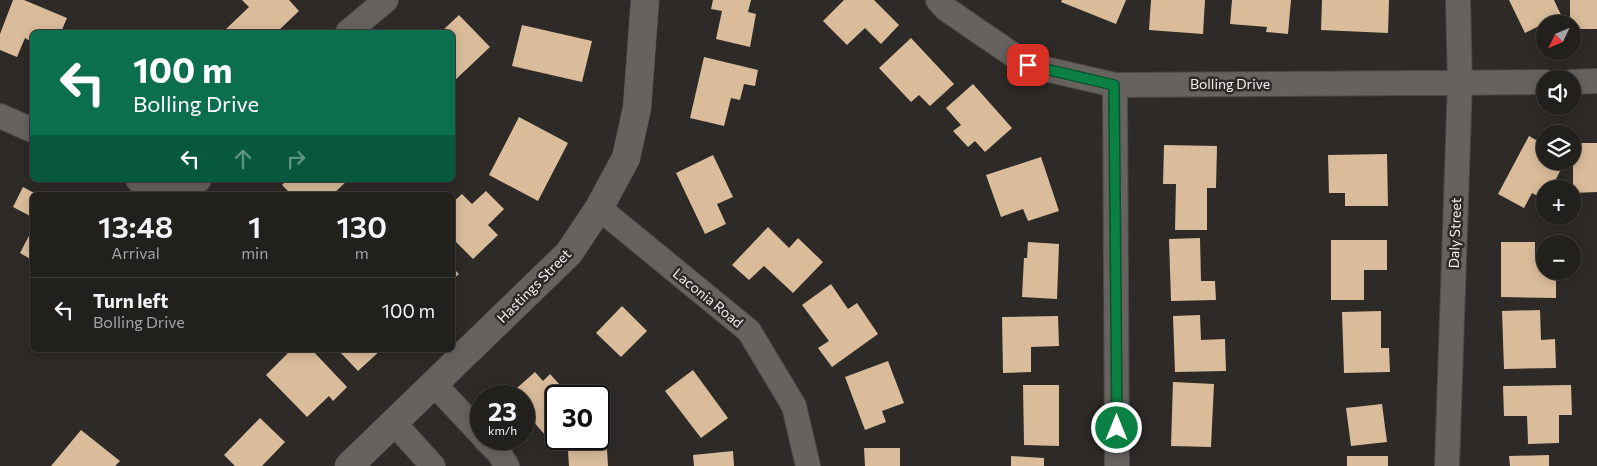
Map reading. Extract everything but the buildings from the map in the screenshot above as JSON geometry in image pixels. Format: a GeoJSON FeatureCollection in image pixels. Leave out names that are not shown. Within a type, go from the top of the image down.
{"type":"FeatureCollection","features":[{"type":"Feature","properties":{"kind":"street"},"geometry":{"type":"LineString","coordinates":[[350,30],[386,0]]}},
{"type":"Feature","properties":{"kind":"street","name":"Hastings Street"},"geometry":{"type":"LineString","coordinates":[[349,466],[569,253],[599,208],[626,158],[636,108],[645,0]]}},
{"type":"Feature","properties":{"kind":"street","name":"Bolling Drive"},"geometry":{"type":"LineString","coordinates":[[938,0],[946,9],[1028,65],[1114,85],[1536,82]]}},
{"type":"Feature","properties":{"kind":"street","name":"Daly Street"},"geometry":{"type":"LineString","coordinates":[[1447,466],[1460,82],[1458,0]]}},
{"type":"Feature","properties":{"kind":"street"},"geometry":{"type":"LineString","coordinates":[[1581,82],[1597,81]]}},
{"type":"Feature","properties":{"kind":"street"},"geometry":{"type":"LineString","coordinates":[[1114,85],[1117,466]]}},
{"type":"Feature","properties":{"kind":"street"},"geometry":{"type":"LineString","coordinates":[[0,116],[30,129]]}},
{"type":"Feature","properties":{"kind":"street"},"geometry":{"type":"LineString","coordinates":[[143,182],[165,192]]}},
{"type":"Feature","properties":{"kind":"street"},"geometry":{"type":"LineString","coordinates":[[178,192],[196,182]]}},
{"type":"Feature","properties":{"kind":"street","name":"Laconia Road"},"geometry":{"type":"LineString","coordinates":[[599,208],[749,331],[794,406],[808,466]]}},
{"type":"Feature","properties":{"kind":"street"},"geometry":{"type":"LineString","coordinates":[[434,384],[470,422]]}},
{"type":"Feature","properties":{"kind":"street"},"geometry":{"type":"LineString","coordinates":[[394,423],[433,466]]}},
{"type":"Feature","properties":{"kind":"street"},"geometry":{"type":"LineString","coordinates":[[496,450],[507,466]]}},
{"type":"Feature","properties":{"kind":"route"},"geometry":{"type":"LineString","coordinates":[[1028,65],[1114,85],[1117,428]]}}]}
